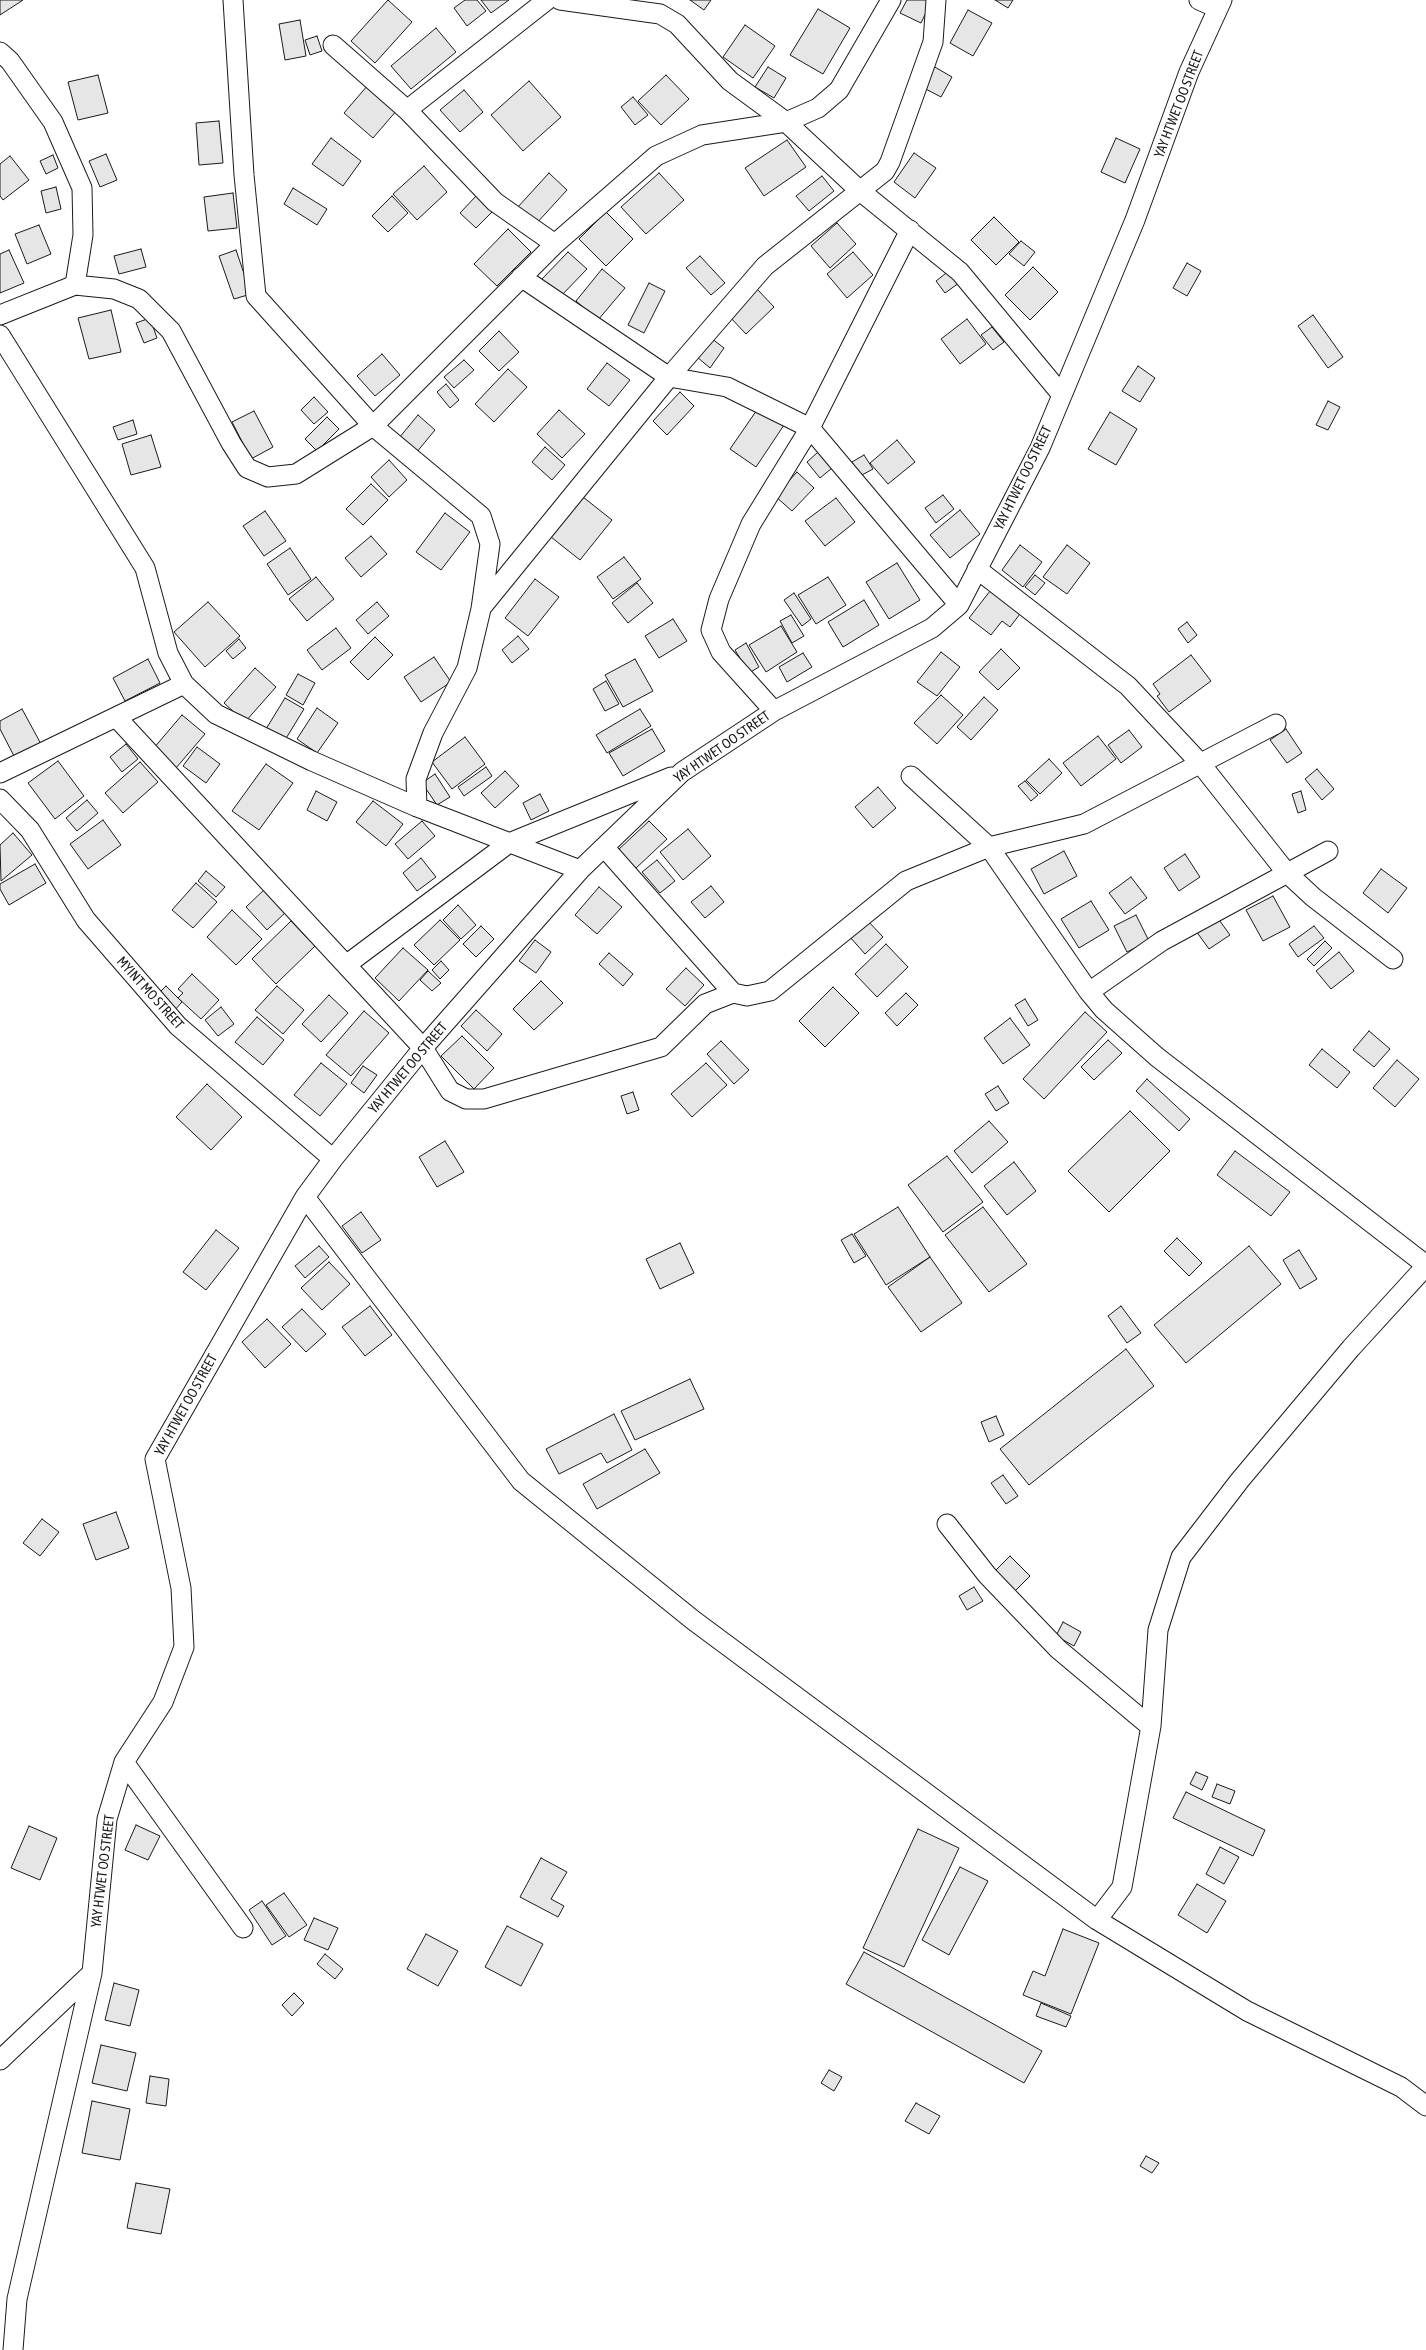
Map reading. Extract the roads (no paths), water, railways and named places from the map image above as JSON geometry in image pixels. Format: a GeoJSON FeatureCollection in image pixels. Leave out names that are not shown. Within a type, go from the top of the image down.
{"type":"FeatureCollection","features":[{"type":"Feature","properties":{"kind":"street"},"geometry":{"type":"LineString","coordinates":[[233,0],[244,175],[256,296],[373,426],[481,516],[490,544],[481,608],[466,668],[433,733],[416,779],[417,807]]}},
{"type":"Feature","properties":{"kind":"street"},"geometry":{"type":"LineString","coordinates":[[407,110],[547,0]]}},
{"type":"Feature","properties":{"kind":"street"},"geometry":{"type":"LineString","coordinates":[[560,0],[660,14],[677,24],[730,81],[786,122],[859,190],[960,272],[1062,395]]}},
{"type":"Feature","properties":{"kind":"street"},"geometry":{"type":"LineString","coordinates":[[0,315],[75,285],[114,289],[139,299],[171,331],[231,443],[247,468],[268,477],[296,474],[373,426],[521,276],[656,156],[702,135],[786,122],[818,108],[839,90],[891,0]]}},
{"type":"Feature","properties":{"kind":"street"},"geometry":{"type":"LineString","coordinates":[[481,608],[669,376],[765,266],[885,171],[890,162],[933,42],[936,0]]}},
{"type":"Feature","properties":{"kind":"street"},"geometry":{"type":"LineString","coordinates":[[1199,0],[1220,4]]}},
{"type":"Feature","properties":{"kind":"street","name":"YAY HTWET OO STREET"},"geometry":{"type":"LineString","coordinates":[[13,2350],[17,2299],[92,1973],[107,1819],[124,1762],[162,1702],[184,1647],[181,1588],[155,1459],[306,1197],[333,1159],[423,1048],[580,870],[682,772],[774,711],[932,628],[959,605],[1040,448],[1135,220],[1190,72],[1220,4]]}},
{"type":"Feature","properties":{"kind":"street"},"geometry":{"type":"LineString","coordinates":[[333,45],[407,110],[495,202],[555,244]]}},
{"type":"Feature","properties":{"kind":"street"},"geometry":{"type":"LineString","coordinates":[[0,52],[10,62],[53,122],[82,188],[83,235],[75,285]]}},
{"type":"Feature","properties":{"kind":"street"},"geometry":{"type":"LineString","coordinates":[[774,711],[721,652],[711,630],[719,599],[751,524],[810,428],[910,230]]}},
{"type":"Feature","properties":{"kind":"street"},"geometry":{"type":"LineString","coordinates":[[521,276],[669,376],[727,387],[810,428],[959,605]]}},
{"type":"Feature","properties":{"kind":"street"},"geometry":{"type":"LineString","coordinates":[[0,335],[145,568],[168,652],[184,684],[216,714],[312,761],[417,807],[580,870]]}},
{"type":"Feature","properties":{"kind":"street"},"geometry":{"type":"LineString","coordinates":[[977,569],[1128,686],[1200,763],[1286,872],[1313,897],[1393,959]]}},
{"type":"Feature","properties":{"kind":"street"},"geometry":{"type":"LineString","coordinates":[[0,773],[184,684]]}},
{"type":"Feature","properties":{"kind":"street"},"geometry":{"type":"LineString","coordinates":[[116,717],[423,1048],[450,1091],[466,1099],[484,1099],[660,1047],[705,1004],[732,993],[747,996],[770,991],[906,881],[989,848],[1084,824],[1276,724]]}},
{"type":"Feature","properties":{"kind":"street"},"geometry":{"type":"LineString","coordinates":[[346,966],[509,843],[682,772]]}},
{"type":"Feature","properties":{"kind":"street"},"geometry":{"type":"LineString","coordinates":[[911,776],[989,848],[1089,992],[1104,1010],[1157,1057],[1426,1265],[1344,1356],[1240,1480],[1181,1557],[1158,1630],[1151,1728],[1122,1887],[1097,1920]]}},
{"type":"Feature","properties":{"kind":"street","name":"MYINT MO STREET"},"geometry":{"type":"LineString","coordinates":[[0,798],[30,830],[86,920],[178,1026],[333,1159]]}},
{"type":"Feature","properties":{"kind":"street"},"geometry":{"type":"LineString","coordinates":[[604,847],[732,993]]}},
{"type":"Feature","properties":{"kind":"street"},"geometry":{"type":"LineString","coordinates":[[1089,992],[1162,941],[1286,872],[1328,851]]}},
{"type":"Feature","properties":{"kind":"street"},"geometry":{"type":"LineString","coordinates":[[306,1197],[521,1481],[692,1620],[1097,1920],[1246,2011],[1401,2087],[1426,2106]]}},
{"type":"Feature","properties":{"kind":"street"},"geometry":{"type":"LineString","coordinates":[[947,1524],[987,1575],[1058,1649],[1151,1728]]}},
{"type":"Feature","properties":{"kind":"street"},"geometry":{"type":"LineString","coordinates":[[124,1762],[243,1928]]}},
{"type":"Feature","properties":{"kind":"street"},"geometry":{"type":"LineString","coordinates":[[0,2060],[92,1973]]}}]}
